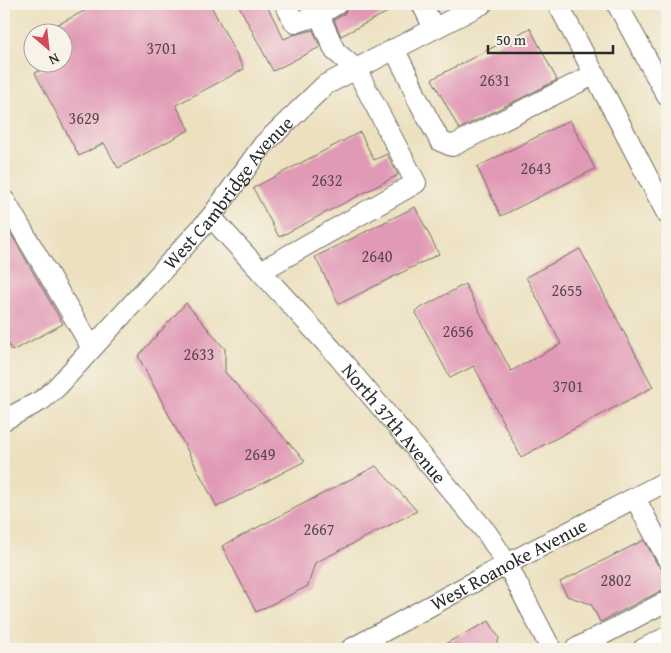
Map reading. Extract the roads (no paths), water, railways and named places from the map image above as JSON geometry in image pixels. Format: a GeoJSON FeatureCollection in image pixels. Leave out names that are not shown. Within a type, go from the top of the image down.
{"type":"FeatureCollection","features":[{"type":"Feature","properties":{"kind":"street"},"geometry":{"type":"LineString","coordinates":[[285,4],[296,23],[319,15],[337,4]]}},
{"type":"Feature","properties":{"kind":"street"},"geometry":{"type":"LineString","coordinates":[[422,4],[434,28]]}},
{"type":"Feature","properties":{"kind":"street","name":"West Cambridge Avenue"},"geometry":{"type":"LineString","coordinates":[[4,420],[42,400],[56,387],[211,217],[263,145],[325,85],[482,4]]}},
{"type":"Feature","properties":{"kind":"street"},"geometry":{"type":"LineString","coordinates":[[618,4],[667,96]]}},
{"type":"Feature","properties":{"kind":"street"},"geometry":{"type":"LineString","coordinates":[[563,5],[595,74],[660,182],[667,214]]}},
{"type":"Feature","properties":{"kind":"street"},"geometry":{"type":"LineString","coordinates":[[261,271],[416,183],[356,69],[336,51],[319,15]]}},
{"type":"Feature","properties":{"kind":"street"},"geometry":{"type":"LineString","coordinates":[[394,49],[440,141],[452,146],[595,74]]}},
{"type":"Feature","properties":{"kind":"street"},"geometry":{"type":"LineString","coordinates":[[4,202],[92,348]]}},
{"type":"Feature","properties":{"kind":"street","name":"North 37th Avenue"},"geometry":{"type":"LineString","coordinates":[[211,217],[336,354],[487,533],[507,564],[550,649]]}},
{"type":"Feature","properties":{"kind":"street","name":"West Roanoke Avenue"},"geometry":{"type":"LineString","coordinates":[[361,647],[507,564],[667,481]]}},
{"type":"Feature","properties":{"kind":"street"},"geometry":{"type":"LineString","coordinates":[[635,498],[667,558]]}},
{"type":"Feature","properties":{"kind":"street"},"geometry":{"type":"LineString","coordinates":[[575,649],[667,601]]}},
{"type":"Feature","properties":{"kind":"street"},"geometry":{"type":"LineString","coordinates":[[643,649],[667,637]]}}]}
